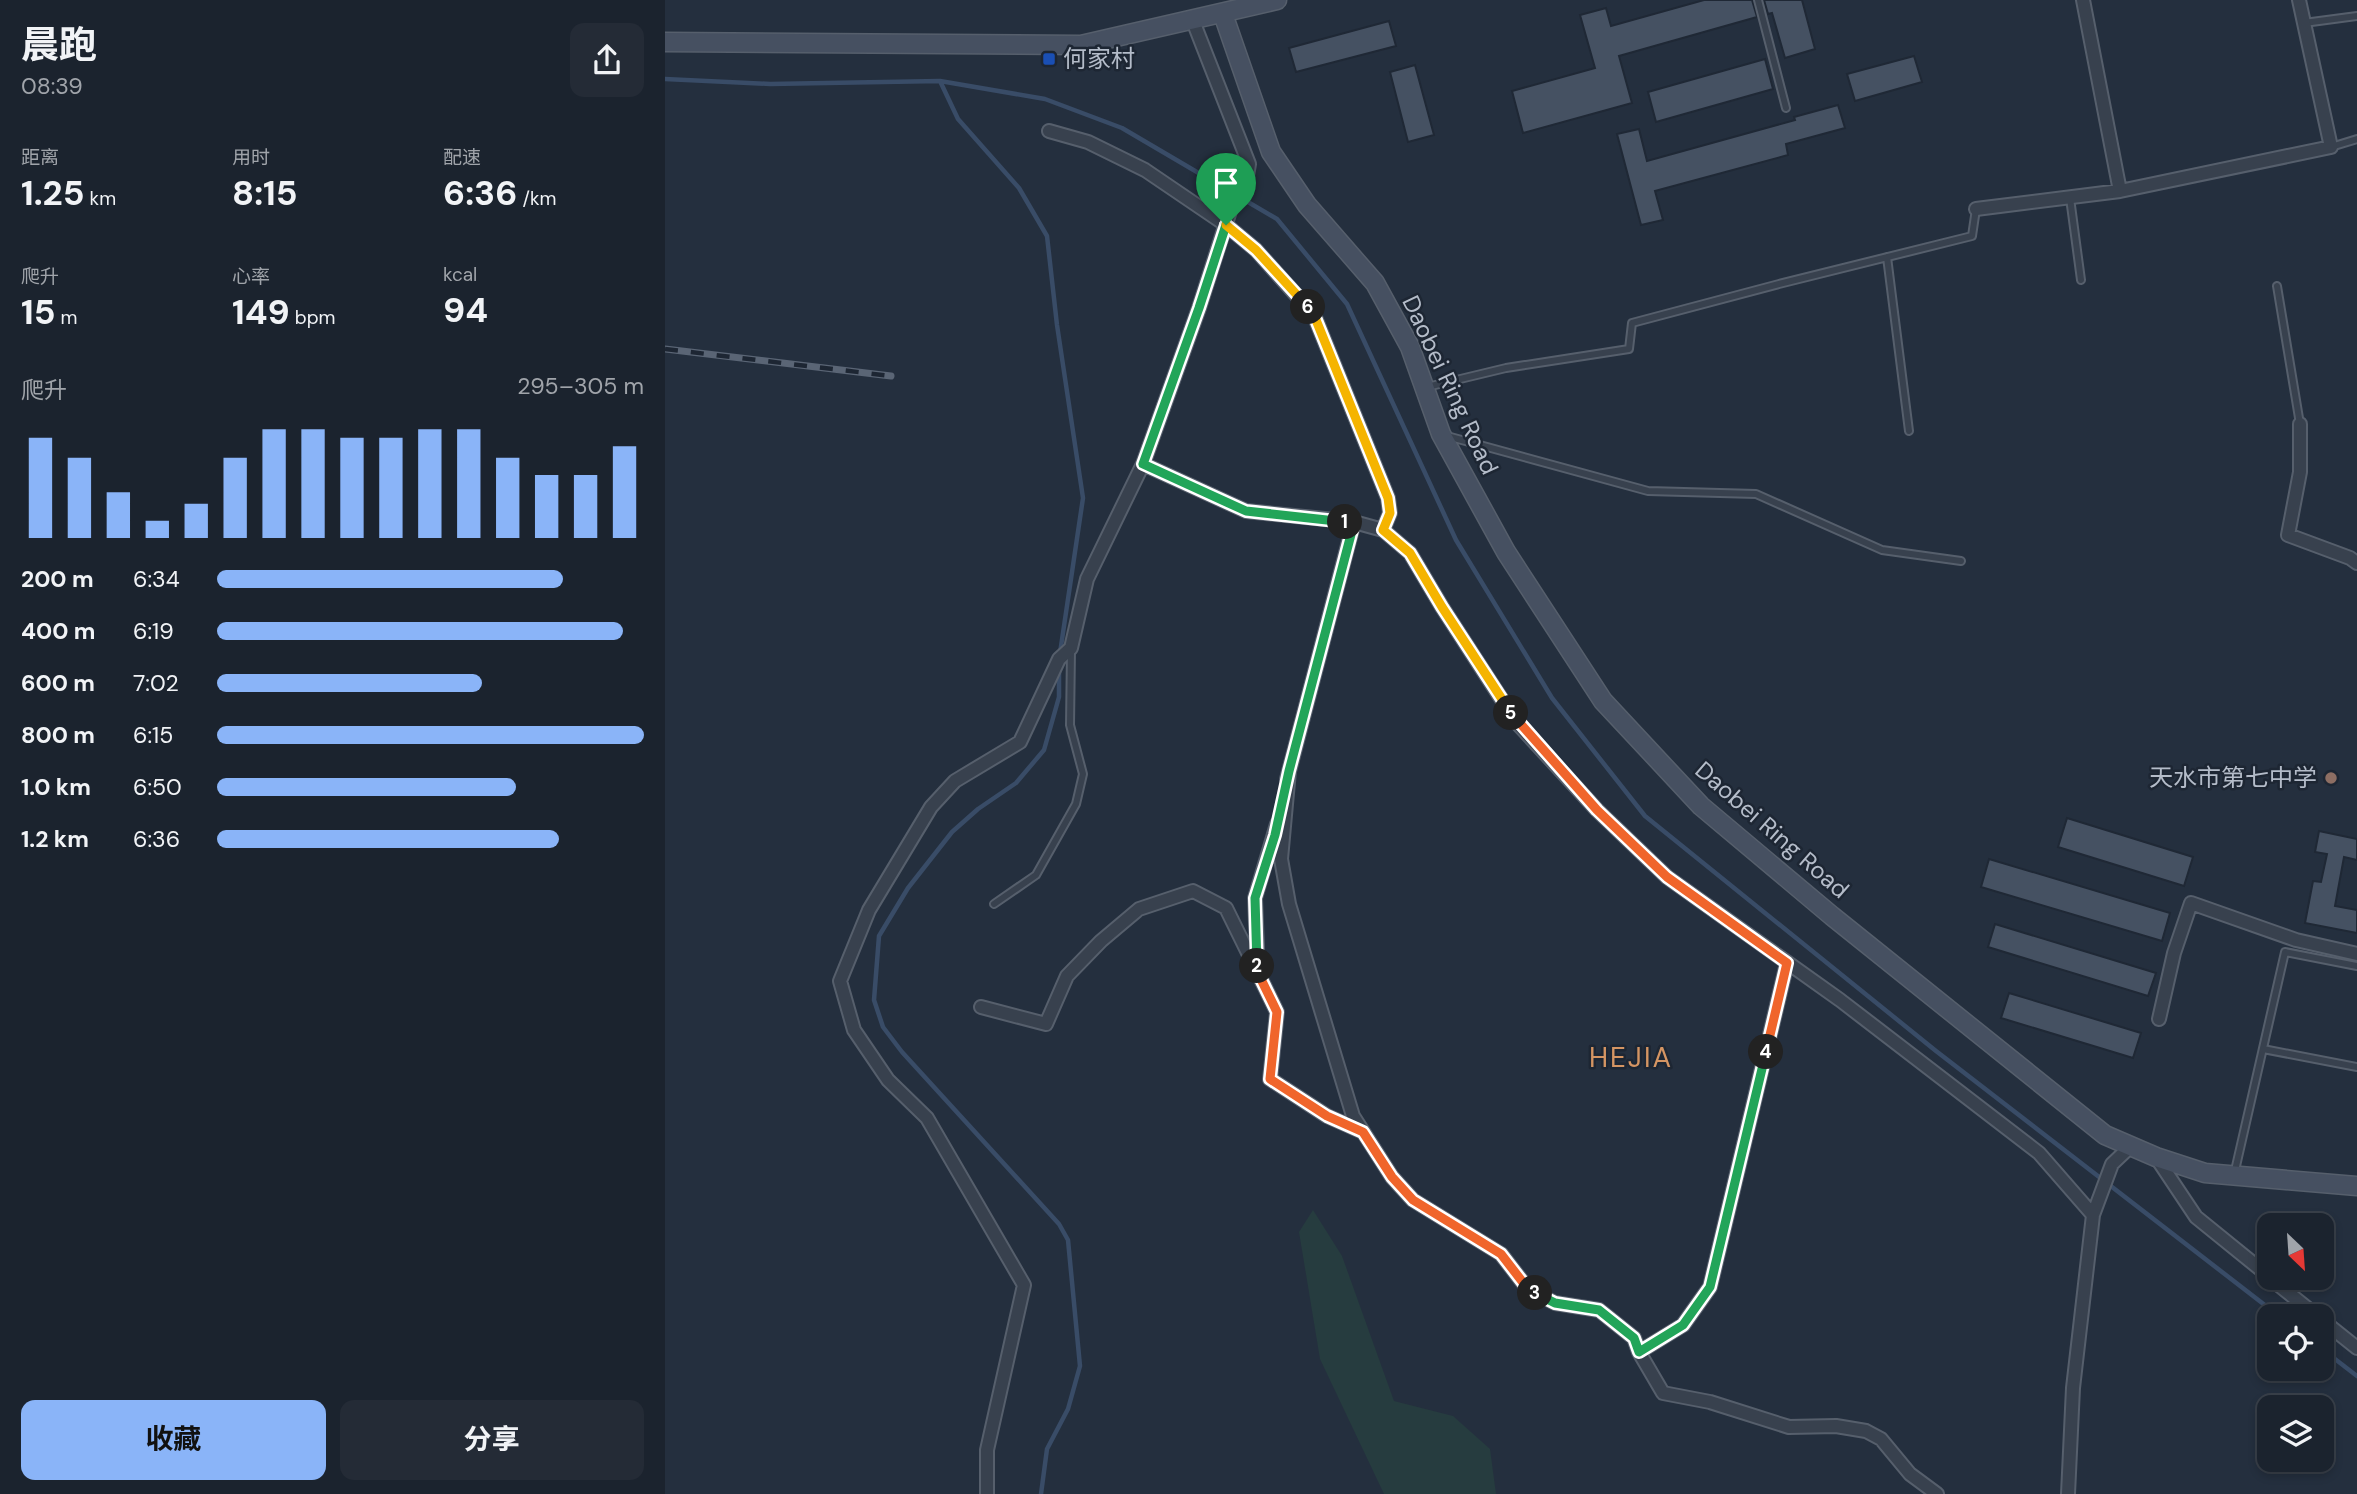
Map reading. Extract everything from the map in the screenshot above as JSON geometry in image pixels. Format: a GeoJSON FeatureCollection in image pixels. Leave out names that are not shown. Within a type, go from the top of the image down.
{"type":"FeatureCollection","features":[{"type":"Feature","properties":{"kind":"street"},"geometry":{"type":"LineString","coordinates":[[665,42],[1081,45],[1277,0]]}},
{"type":"Feature","properties":{"kind":"street"},"geometry":{"type":"LineString","coordinates":[[2083,0],[2120,191]]}},
{"type":"Feature","properties":{"kind":"street"},"geometry":{"type":"LineString","coordinates":[[1976,209],[2120,191],[2332,147],[2299,0]]}},
{"type":"Feature","properties":{"kind":"street","name":"Daobei Ring Road"},"geometry":{"type":"LineString","coordinates":[[1223,14],[1271,152],[1307,205],[1375,284],[1410,347],[1441,434],[1506,552],[1603,701],[1702,806],[1832,916],[2105,1135],[2156,1157],[2205,1172],[2357,1186]]}},
{"type":"Feature","properties":{"kind":"street"},"geometry":{"type":"LineString","coordinates":[[987,1494],[987,1450],[1024,1285],[927,1118],[888,1080],[854,1030],[840,982],[869,910],[931,807],[955,782],[1020,742],[1059,659],[1070,648],[1087,579],[1143,464],[1199,308],[1230,211],[1246,182],[1248,164],[1192,21]]}},
{"type":"Feature","properties":{"kind":"street"},"geometry":{"type":"LineString","coordinates":[[1049,131],[1088,142],[1145,170],[1226,225],[1256,250],[1314,315],[1388,498],[1390,513],[1383,530]]}},
{"type":"Feature","properties":{"kind":"street"},"geometry":{"type":"LineString","coordinates":[[2300,424],[2300,472],[2288,535],[2357,563]]}},
{"type":"Feature","properties":{"kind":"street"},"geometry":{"type":"LineString","coordinates":[[1143,464],[1246,511],[1354,523],[1383,530],[1410,553],[1517,723],[1597,810],[1667,877],[1787,963],[2039,1153],[2095,1210]]}},
{"type":"Feature","properties":{"kind":"street"},"geometry":{"type":"LineString","coordinates":[[1258,973],[1255,898],[1275,835],[1289,771],[1354,523]]}},
{"type":"Feature","properties":{"kind":"street"},"geometry":{"type":"LineString","coordinates":[[1289,771],[1281,859],[1289,904],[1353,1116],[1392,1177],[1413,1200],[1501,1254],[1528,1289],[1555,1303],[1599,1310],[1634,1338],[1639,1352],[1663,1393],[1710,1402],[1789,1427],[1836,1426],[1866,1431],[1881,1439],[1910,1474],[1937,1494]]}},
{"type":"Feature","properties":{"kind":"street"},"geometry":{"type":"LineString","coordinates":[[981,1007],[1046,1024],[1066,976],[1101,942],[1139,909],[1193,891],[1226,908],[1277,1012],[1270,1079],[1327,1116],[1363,1132]]}},
{"type":"Feature","properties":{"kind":"street"},"geometry":{"type":"LineString","coordinates":[[2159,1019],[2174,953],[2191,903],[2296,940],[2357,954]]}},
{"type":"Feature","properties":{"kind":"street"},"geometry":{"type":"LineString","coordinates":[[1639,1352],[1683,1325],[1710,1287],[1787,963]]}},
{"type":"Feature","properties":{"kind":"street"},"geometry":{"type":"LineString","coordinates":[[2068,1494],[2073,1388],[2095,1210],[2112,1164],[2131,1146]]}},
{"type":"Feature","properties":{"kind":"street"},"geometry":{"type":"LineString","coordinates":[[2156,1157],[2196,1217],[2257,1266]]}},
{"type":"Feature","properties":{"kind":"street"},"geometry":{"type":"LineString","coordinates":[[2286,1290],[2303,1304]]}},
{"type":"Feature","properties":{"kind":"street"},"geometry":{"type":"LineString","coordinates":[[2334,1330],[2357,1349]]}},
{"type":"Feature","properties":{"kind":"lane"},"geometry":{"type":"LineString","coordinates":[[1758,0],[1786,108]]}},
{"type":"Feature","properties":{"kind":"lane"},"geometry":{"type":"LineString","coordinates":[[2304,23],[2357,16]]}},
{"type":"Feature","properties":{"kind":"lane"},"geometry":{"type":"LineString","coordinates":[[2332,147],[2357,139]]}},
{"type":"Feature","properties":{"kind":"lane"},"geometry":{"type":"LineString","coordinates":[[2070,198],[2081,280]]}},
{"type":"Feature","properties":{"kind":"lane"},"geometry":{"type":"LineString","coordinates":[[1424,388],[1506,368],[1629,349],[1632,323],[1972,236],[1976,209]]}},
{"type":"Feature","properties":{"kind":"lane"},"geometry":{"type":"LineString","coordinates":[[1887,257],[1909,431]]}},
{"type":"Feature","properties":{"kind":"lane"},"geometry":{"type":"LineString","coordinates":[[2277,286],[2300,424]]}},
{"type":"Feature","properties":{"kind":"lane"},"geometry":{"type":"LineString","coordinates":[[1441,434],[1648,491],[1756,494],[1882,550],[1961,561]]}},
{"type":"Feature","properties":{"kind":"lane"},"geometry":{"type":"LineString","coordinates":[[994,904],[1036,874],[1076,804],[1083,774],[1070,725],[1070,648]]}},
{"type":"Feature","properties":{"kind":"lane"},"geometry":{"type":"LineString","coordinates":[[2234,1175],[2285,951],[2357,966]]}},
{"type":"Feature","properties":{"kind":"lane"},"geometry":{"type":"LineString","coordinates":[[2263,1049],[2357,1067]]}},
{"type":"Feature","properties":{"kind":"green space"},"geometry":{"type":"Polygon","coordinates":[[[1313,1210],[1342,1256],[1394,1401],[1453,1416],[1490,1449],[1496,1494],[1384,1494],[1320,1359],[1299,1232],[1313,1210]]]}},
{"type":"Feature","properties":{"kind":"building"},"geometry":{"type":"Polygon","coordinates":[[[1704,0],[1752,0],[1757,17],[1619,56],[1632,103],[1523,133],[1512,91],[1595,68],[1580,15],[1606,8],[1611,26],[1704,0]]]}},
{"type":"Feature","properties":{"kind":"building"},"geometry":{"type":"Polygon","coordinates":[[[1764,0],[1802,0],[1815,49],[1785,58],[1772,13],[1768,14],[1764,0]]]}},
{"type":"Feature","properties":{"kind":"building"},"geometry":{"type":"Polygon","coordinates":[[[1389,21],[1396,46],[1296,72],[1289,48],[1389,21]]]}},
{"type":"Feature","properties":{"kind":"building"},"geometry":{"type":"Polygon","coordinates":[[[1914,56],[1922,82],[1855,101],[1847,74],[1914,56]]]}},
{"type":"Feature","properties":{"kind":"building"},"geometry":{"type":"Polygon","coordinates":[[[1765,59],[1773,89],[1656,122],[1648,92],[1765,59]]]}},
{"type":"Feature","properties":{"kind":"building"},"geometry":{"type":"Polygon","coordinates":[[[1415,65],[1434,135],[1408,142],[1390,72],[1415,65]]]}},
{"type":"Feature","properties":{"kind":"building"},"geometry":{"type":"Polygon","coordinates":[[[1838,105],[1845,128],[1786,144],[1788,155],[1655,191],[1663,220],[1641,225],[1617,134],[1639,129],[1647,161],[1795,120],[1794,117],[1838,105]]]}},
{"type":"Feature","properties":{"kind":"building"},"geometry":{"type":"Polygon","coordinates":[[[2067,818],[2193,857],[2184,886],[2058,847],[2067,818]]]}},
{"type":"Feature","properties":{"kind":"building"},"geometry":{"type":"Polygon","coordinates":[[[2319,831],[2357,839],[2357,860],[2344,857],[2335,906],[2357,910],[2357,933],[2305,923],[2313,881],[2321,882],[2327,854],[2315,852],[2319,831]]]}},
{"type":"Feature","properties":{"kind":"building"},"geometry":{"type":"Polygon","coordinates":[[[1989,859],[2170,913],[2162,941],[1981,887],[1989,859]]]}},
{"type":"Feature","properties":{"kind":"building"},"geometry":{"type":"Polygon","coordinates":[[[1995,924],[2156,973],[2148,996],[1988,947],[1995,924]]]}},
{"type":"Feature","properties":{"kind":"building"},"geometry":{"type":"Polygon","coordinates":[[[2009,993],[2141,1033],[2133,1058],[2001,1018],[2009,993]]]}},
{"type":"Feature","properties":{"kind":"waterway"},"geometry":{"type":"LineString","coordinates":[[665,79],[770,84],[940,81],[1045,99],[1122,128],[1277,219],[1347,304],[1456,540],[1552,698],[1645,816],[1936,1051],[2263,1304]]}},
{"type":"Feature","properties":{"kind":"waterway"},"geometry":{"type":"LineString","coordinates":[[940,81],[958,119],[1019,188],[1047,236],[1057,325],[1083,498],[1060,653]]}},
{"type":"Feature","properties":{"kind":"waterway"},"geometry":{"type":"LineString","coordinates":[[1041,1494],[1047,1449],[1068,1409],[1080,1366],[1068,1240],[1059,1224],[902,1052],[883,1027],[874,1000],[879,936],[908,888],[952,832],[978,809],[1016,783],[1044,750],[1059,697],[1059,668]]}},
{"type":"Feature","properties":{"kind":"waterway"},"geometry":{"type":"LineString","coordinates":[[2334,1358],[2357,1376]]}},
{"type":"Feature","properties":{"kind":"railway"},"geometry":{"type":"LineString","coordinates":[[665,349],[891,376]]}},
{"type":"Feature","properties":{"kind":"place","name":"何家村"},"geometry":{"type":"Point","coordinates":[1049,59]}},
{"type":"Feature","properties":{"kind":"place","name":"天水市第七中学"},"geometry":{"type":"Point","coordinates":[2331,778]}},
{"type":"Feature","properties":{"kind":"district","name":"HEJIA"},"geometry":{"type":"Point","coordinates":[1631,1057]}},
{"type":"Feature","properties":{"kind":"route"},"geometry":{"type":"LineString","coordinates":[[1226,225],[1256,250],[1314,315],[1388,498],[1390,513],[1383,530],[1410,553],[1517,723],[1597,810],[1667,877],[1787,963],[1710,1287],[1683,1325],[1639,1352],[1634,1338],[1599,1310],[1555,1303],[1528,1289],[1501,1254],[1413,1200],[1392,1177],[1363,1132],[1327,1116],[1270,1079],[1277,1012],[1258,973],[1254,930],[1255,898],[1275,835],[1289,771],[1354,523],[1246,511],[1143,464],[1226,225]]}}]}
